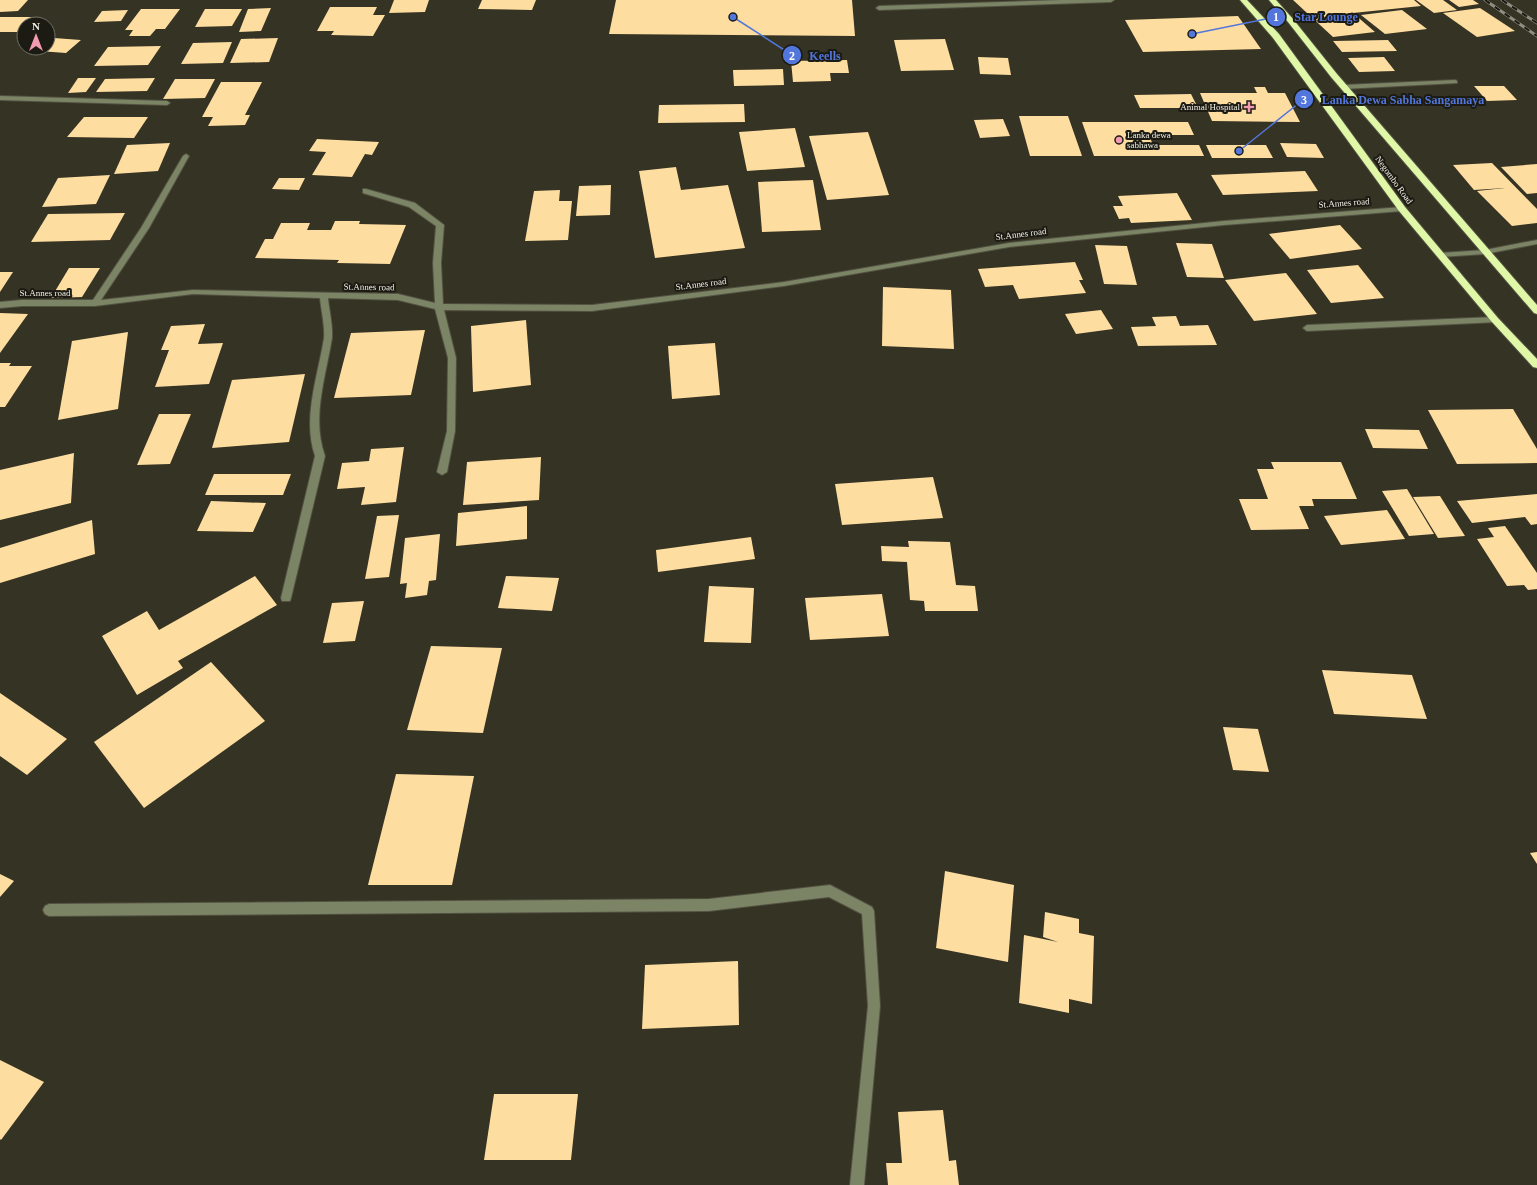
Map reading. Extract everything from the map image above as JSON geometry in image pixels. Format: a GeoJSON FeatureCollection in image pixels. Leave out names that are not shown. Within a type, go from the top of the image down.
{"type":"FeatureCollection","features":[{"type":"Feature","properties":{"kind":"highway","name":"Negombo Road"},"geometry":{"type":"LineString","coordinates":[[1243,0],[1276,36],[1402,209],[1495,320],[1537,365]]}},
{"type":"Feature","properties":{"kind":"highway","name":"Negombo Road"},"geometry":{"type":"LineString","coordinates":[[1272,0],[1284,11],[1343,87],[1537,311]]}},
{"type":"Feature","properties":{"kind":"street"},"geometry":{"type":"LineString","coordinates":[[879,8],[1112,0]]}},
{"type":"Feature","properties":{"kind":"street"},"geometry":{"type":"LineString","coordinates":[[1343,87],[1455,82]]}},
{"type":"Feature","properties":{"kind":"street"},"geometry":{"type":"LineString","coordinates":[[0,98],[167,103]]}},
{"type":"Feature","properties":{"kind":"street"},"geometry":{"type":"LineString","coordinates":[[95,303],[144,228],[186,156]]}},
{"type":"Feature","properties":{"kind":"street"},"geometry":{"type":"LineString","coordinates":[[366,191],[412,205],[440,225],[437,264],[439,307],[452,358],[451,431],[442,472]]}},
{"type":"Feature","properties":{"kind":"street","name":"St.Annes road"},"geometry":{"type":"LineString","coordinates":[[0,305],[22,303],[95,303],[193,292],[398,297],[439,307],[592,308],[784,284],[1009,245],[1224,223],[1402,209]]}},
{"type":"Feature","properties":{"kind":"street"},"geometry":{"type":"LineString","coordinates":[[1440,255],[1485,252],[1537,242]]}},
{"type":"Feature","properties":{"kind":"street"},"geometry":{"type":"LineString","coordinates":[[286,598],[320,456],[315,442],[317,388],[328,336],[324,296]]}},
{"type":"Feature","properties":{"kind":"street"},"geometry":{"type":"LineString","coordinates":[[1307,328],[1495,320]]}},
{"type":"Feature","properties":{"kind":"street"},"geometry":{"type":"LineString","coordinates":[[49,910],[709,905],[830,891],[868,911],[874,1006],[857,1185]]}},
{"type":"Feature","properties":{"kind":"building"},"geometry":{"type":"Polygon","coordinates":[[[0,0],[28,0],[18,11],[0,12],[0,0]]]}},
{"type":"Feature","properties":{"kind":"building"},"geometry":{"type":"Polygon","coordinates":[[[394,0],[429,0],[425,12],[389,13],[394,0]]]}},
{"type":"Feature","properties":{"kind":"building"},"geometry":{"type":"Polygon","coordinates":[[[482,0],[536,0],[532,10],[478,9],[482,0]]]}},
{"type":"Feature","properties":{"kind":"building"},"geometry":{"type":"Polygon","coordinates":[[[616,0],[852,0],[855,36],[609,34],[616,0]]]}},
{"type":"Feature","properties":{"kind":"building"},"geometry":{"type":"Polygon","coordinates":[[[1293,0],[1414,0],[1421,6],[1353,13],[1375,32],[1333,37],[1293,0]]]}},
{"type":"Feature","properties":{"kind":"building"},"geometry":{"type":"Polygon","coordinates":[[[1416,0],[1443,0],[1457,10],[1434,13],[1416,0]]]}},
{"type":"Feature","properties":{"kind":"building"},"geometry":{"type":"Polygon","coordinates":[[[1449,0],[1473,0],[1479,4],[1459,7],[1449,0]]]}},
{"type":"Feature","properties":{"kind":"building"},"geometry":{"type":"Polygon","coordinates":[[[330,7],[377,7],[373,15],[385,15],[373,36],[331,35],[334,31],[317,31],[330,7]]]}},
{"type":"Feature","properties":{"kind":"building"},"geometry":{"type":"Polygon","coordinates":[[[271,8],[261,31],[239,32],[248,9],[271,8]]]}},
{"type":"Feature","properties":{"kind":"building"},"geometry":{"type":"Polygon","coordinates":[[[1480,8],[1515,31],[1477,37],[1443,13],[1480,8]]]}},
{"type":"Feature","properties":{"kind":"building"},"geometry":{"type":"Polygon","coordinates":[[[141,9],[180,9],[165,29],[156,29],[150,36],[129,36],[133,30],[125,30],[141,9]]]}},
{"type":"Feature","properties":{"kind":"building"},"geometry":{"type":"Polygon","coordinates":[[[205,9],[242,9],[232,26],[195,27],[205,9]]]}},
{"type":"Feature","properties":{"kind":"building"},"geometry":{"type":"Polygon","coordinates":[[[128,10],[121,21],[94,22],[102,11],[128,10]]]}},
{"type":"Feature","properties":{"kind":"building"},"geometry":{"type":"Polygon","coordinates":[[[1402,10],[1427,29],[1385,34],[1361,15],[1402,10]]]}},
{"type":"Feature","properties":{"kind":"building"},"geometry":{"type":"Polygon","coordinates":[[[1238,16],[1261,49],[1143,52],[1125,20],[1238,16]]]}},
{"type":"Feature","properties":{"kind":"building"},"geometry":{"type":"Polygon","coordinates":[[[0,17],[16,17],[16,32],[0,32],[0,17]]]}},
{"type":"Feature","properties":{"kind":"building"},"geometry":{"type":"Polygon","coordinates":[[[56,38],[81,40],[66,53],[56,52],[56,38]]]}},
{"type":"Feature","properties":{"kind":"building"},"geometry":{"type":"Polygon","coordinates":[[[278,38],[269,62],[230,63],[241,39],[278,38]]]}},
{"type":"Feature","properties":{"kind":"building"},"geometry":{"type":"Polygon","coordinates":[[[945,39],[954,70],[901,71],[894,40],[945,39]]]}},
{"type":"Feature","properties":{"kind":"building"},"geometry":{"type":"Polygon","coordinates":[[[1388,40],[1397,51],[1342,52],[1333,41],[1388,40]]]}},
{"type":"Feature","properties":{"kind":"building"},"geometry":{"type":"Polygon","coordinates":[[[232,42],[223,63],[181,64],[193,43],[232,42]]]}},
{"type":"Feature","properties":{"kind":"building"},"geometry":{"type":"Polygon","coordinates":[[[161,46],[148,65],[94,66],[108,47],[161,46]]]}},
{"type":"Feature","properties":{"kind":"building"},"geometry":{"type":"Polygon","coordinates":[[[978,57],[1008,58],[1011,75],[980,74],[978,57]]]}},
{"type":"Feature","properties":{"kind":"building"},"geometry":{"type":"Polygon","coordinates":[[[1384,57],[1395,71],[1359,72],[1348,58],[1384,57]]]}},
{"type":"Feature","properties":{"kind":"building"},"geometry":{"type":"Polygon","coordinates":[[[847,60],[849,73],[830,73],[831,81],[793,82],[791,61],[847,60]]]}},
{"type":"Feature","properties":{"kind":"building"},"geometry":{"type":"Polygon","coordinates":[[[783,69],[784,85],[734,86],[733,70],[783,69]]]}},
{"type":"Feature","properties":{"kind":"building"},"geometry":{"type":"Polygon","coordinates":[[[78,78],[96,78],[86,92],[68,93],[78,78]]]}},
{"type":"Feature","properties":{"kind":"building"},"geometry":{"type":"Polygon","coordinates":[[[155,78],[147,91],[96,92],[105,79],[155,78]]]}},
{"type":"Feature","properties":{"kind":"building"},"geometry":{"type":"Polygon","coordinates":[[[175,79],[215,79],[205,98],[163,99],[175,79]]]}},
{"type":"Feature","properties":{"kind":"building"},"geometry":{"type":"Polygon","coordinates":[[[221,82],[262,82],[245,115],[250,115],[245,125],[208,126],[213,117],[202,117],[221,82]]]}},
{"type":"Feature","properties":{"kind":"building"},"geometry":{"type":"Polygon","coordinates":[[[1474,86],[1504,86],[1517,100],[1487,101],[1474,86]]]}},
{"type":"Feature","properties":{"kind":"building","name":"Animal Hospital"},"geometry":{"type":"Polygon","coordinates":[[[1254,87],[1265,87],[1268,93],[1285,93],[1300,122],[1212,121],[1200,93],[1257,93],[1254,87]]]}},
{"type":"Feature","properties":{"kind":"building"},"geometry":{"type":"Polygon","coordinates":[[[1191,94],[1198,108],[1140,108],[1134,95],[1191,94]]]}},
{"type":"Feature","properties":{"kind":"building"},"geometry":{"type":"Polygon","coordinates":[[[744,104],[745,122],[658,123],[659,105],[744,104]]]}},
{"type":"Feature","properties":{"kind":"building"},"geometry":{"type":"Polygon","coordinates":[[[1019,116],[1068,116],[1082,156],[1030,156],[1019,116]]]}},
{"type":"Feature","properties":{"kind":"building"},"geometry":{"type":"Polygon","coordinates":[[[84,117],[148,117],[134,138],[67,137],[84,117]]]}},
{"type":"Feature","properties":{"kind":"building"},"geometry":{"type":"Polygon","coordinates":[[[1003,119],[1010,136],[980,138],[974,120],[1003,119]]]}},
{"type":"Feature","properties":{"kind":"building","name":"Lanka dewa sabhawa"},"geometry":{"type":"Polygon","coordinates":[[[1082,122],[1188,122],[1194,135],[1149,135],[1153,145],[1199,145],[1204,156],[1094,156],[1082,122]]]}},
{"type":"Feature","properties":{"kind":"building"},"geometry":{"type":"Polygon","coordinates":[[[795,128],[805,167],[747,171],[739,132],[795,128]]]}},
{"type":"Feature","properties":{"kind":"building"},"geometry":{"type":"Polygon","coordinates":[[[868,132],[889,195],[827,200],[809,136],[868,132]]]}},
{"type":"Feature","properties":{"kind":"building"},"geometry":{"type":"Polygon","coordinates":[[[317,139],[379,142],[372,155],[365,154],[352,177],[312,175],[326,152],[309,151],[317,139]]]}},
{"type":"Feature","properties":{"kind":"building"},"geometry":{"type":"Polygon","coordinates":[[[170,143],[158,171],[114,174],[127,145],[170,143]]]}},
{"type":"Feature","properties":{"kind":"building"},"geometry":{"type":"Polygon","coordinates":[[[1280,143],[1316,144],[1324,158],[1287,157],[1280,143]]]}},
{"type":"Feature","properties":{"kind":"building"},"geometry":{"type":"Polygon","coordinates":[[[1206,145],[1266,145],[1273,158],[1212,158],[1206,145]]]}},
{"type":"Feature","properties":{"kind":"building"},"geometry":{"type":"Polygon","coordinates":[[[1492,163],[1537,209],[1537,223],[1512,226],[1477,191],[1505,188],[1474,190],[1453,165],[1492,163]]]}},
{"type":"Feature","properties":{"kind":"building"},"geometry":{"type":"Polygon","coordinates":[[[1537,164],[1537,193],[1527,194],[1501,167],[1537,164]]]}},
{"type":"Feature","properties":{"kind":"building"},"geometry":{"type":"Polygon","coordinates":[[[676,167],[681,190],[728,185],[745,248],[655,258],[639,171],[676,167]]]}},
{"type":"Feature","properties":{"kind":"building"},"geometry":{"type":"Polygon","coordinates":[[[1305,171],[1318,191],[1223,195],[1211,175],[1305,171]]]}},
{"type":"Feature","properties":{"kind":"building"},"geometry":{"type":"Polygon","coordinates":[[[110,175],[96,204],[42,207],[58,178],[110,175]]]}},
{"type":"Feature","properties":{"kind":"building"},"geometry":{"type":"Polygon","coordinates":[[[279,178],[305,178],[299,190],[272,189],[279,178]]]}},
{"type":"Feature","properties":{"kind":"building"},"geometry":{"type":"Polygon","coordinates":[[[813,180],[821,230],[762,232],[758,182],[813,180]]]}},
{"type":"Feature","properties":{"kind":"building"},"geometry":{"type":"Polygon","coordinates":[[[611,185],[610,215],[576,216],[579,186],[611,185]]]}},
{"type":"Feature","properties":{"kind":"building"},"geometry":{"type":"Polygon","coordinates":[[[560,190],[559,201],[572,201],[568,240],[525,241],[534,191],[560,190]]]}},
{"type":"Feature","properties":{"kind":"building"},"geometry":{"type":"Polygon","coordinates":[[[1177,193],[1192,220],[1131,223],[1129,218],[1119,219],[1113,206],[1123,206],[1118,196],[1177,193]]]}},
{"type":"Feature","properties":{"kind":"building"},"geometry":{"type":"Polygon","coordinates":[[[125,213],[110,240],[31,242],[48,214],[125,213]]]}},
{"type":"Feature","properties":{"kind":"building"},"geometry":{"type":"Polygon","coordinates":[[[335,221],[360,221],[359,224],[406,225],[390,264],[337,263],[339,260],[255,258],[265,239],[273,239],[281,223],[310,223],[307,230],[331,230],[335,221]]]}},
{"type":"Feature","properties":{"kind":"building"},"geometry":{"type":"Polygon","coordinates":[[[1340,225],[1362,249],[1290,259],[1269,234],[1340,225]]]}},
{"type":"Feature","properties":{"kind":"building"},"geometry":{"type":"Polygon","coordinates":[[[1176,243],[1212,244],[1224,278],[1187,277],[1176,243]]]}},
{"type":"Feature","properties":{"kind":"building"},"geometry":{"type":"Polygon","coordinates":[[[1095,245],[1127,246],[1137,285],[1104,284],[1095,245]]]}},
{"type":"Feature","properties":{"kind":"building"},"geometry":{"type":"Polygon","coordinates":[[[1075,262],[1083,280],[1079,280],[1086,293],[1019,299],[1013,285],[985,287],[978,269],[1075,262]]]}},
{"type":"Feature","properties":{"kind":"building"},"geometry":{"type":"Polygon","coordinates":[[[1358,265],[1384,298],[1331,303],[1307,270],[1358,265]]]}},
{"type":"Feature","properties":{"kind":"building"},"geometry":{"type":"Polygon","coordinates":[[[69,268],[100,268],[82,297],[51,298],[69,268]]]}},
{"type":"Feature","properties":{"kind":"building"},"geometry":{"type":"Polygon","coordinates":[[[0,272],[13,272],[0,292],[0,272]]]}},
{"type":"Feature","properties":{"kind":"building"},"geometry":{"type":"Polygon","coordinates":[[[1286,273],[1317,314],[1254,321],[1225,280],[1286,273]]]}},
{"type":"Feature","properties":{"kind":"building"},"geometry":{"type":"Polygon","coordinates":[[[883,287],[951,290],[954,349],[882,346],[883,287]]]}},
{"type":"Feature","properties":{"kind":"building"},"geometry":{"type":"Polygon","coordinates":[[[1101,310],[1113,329],[1076,334],[1065,314],[1101,310]]]}},
{"type":"Feature","properties":{"kind":"building"},"geometry":{"type":"Polygon","coordinates":[[[0,313],[28,314],[0,353],[0,313]]]}},
{"type":"Feature","properties":{"kind":"building"},"geometry":{"type":"Polygon","coordinates":[[[1176,316],[1180,326],[1208,325],[1217,345],[1138,346],[1131,327],[1156,326],[1152,317],[1176,316]]]}},
{"type":"Feature","properties":{"kind":"building"},"geometry":{"type":"Polygon","coordinates":[[[526,320],[531,385],[473,392],[471,326],[526,320]]]}},
{"type":"Feature","properties":{"kind":"building"},"geometry":{"type":"Polygon","coordinates":[[[205,324],[198,344],[223,343],[209,384],[155,387],[169,350],[161,350],[171,326],[205,324]]]}},
{"type":"Feature","properties":{"kind":"building"},"geometry":{"type":"Polygon","coordinates":[[[425,330],[411,395],[334,398],[351,333],[425,330]]]}},
{"type":"Feature","properties":{"kind":"building"},"geometry":{"type":"Polygon","coordinates":[[[128,332],[118,409],[58,420],[72,341],[128,332]]]}},
{"type":"Feature","properties":{"kind":"building"},"geometry":{"type":"Polygon","coordinates":[[[715,343],[720,395],[672,399],[668,346],[715,343]]]}},
{"type":"Feature","properties":{"kind":"building"},"geometry":{"type":"Polygon","coordinates":[[[0,363],[11,363],[9,366],[32,366],[5,407],[0,407],[0,363]]]}},
{"type":"Feature","properties":{"kind":"building"},"geometry":{"type":"Polygon","coordinates":[[[305,374],[289,442],[212,448],[232,380],[305,374]]]}},
{"type":"Feature","properties":{"kind":"building"},"geometry":{"type":"Polygon","coordinates":[[[1513,409],[1537,449],[1537,463],[1457,464],[1428,410],[1513,409]]]}},
{"type":"Feature","properties":{"kind":"building"},"geometry":{"type":"Polygon","coordinates":[[[159,414],[191,414],[170,464],[137,465],[159,414]]]}},
{"type":"Feature","properties":{"kind":"building"},"geometry":{"type":"Polygon","coordinates":[[[1365,429],[1419,430],[1428,449],[1373,448],[1365,429]]]}},
{"type":"Feature","properties":{"kind":"building"},"geometry":{"type":"Polygon","coordinates":[[[404,447],[396,502],[361,505],[365,487],[337,489],[342,463],[369,461],[371,449],[404,447]]]}},
{"type":"Feature","properties":{"kind":"building"},"geometry":{"type":"Polygon","coordinates":[[[74,453],[71,503],[0,520],[0,470],[74,453]]]}},
{"type":"Feature","properties":{"kind":"building"},"geometry":{"type":"Polygon","coordinates":[[[541,457],[539,500],[463,505],[467,462],[541,457]]]}},
{"type":"Feature","properties":{"kind":"building"},"geometry":{"type":"Polygon","coordinates":[[[1271,462],[1341,462],[1357,499],[1312,499],[1314,506],[1299,506],[1309,529],[1251,530],[1239,499],[1268,499],[1257,469],[1274,469],[1271,462]]]}},
{"type":"Feature","properties":{"kind":"building"},"geometry":{"type":"Polygon","coordinates":[[[214,474],[291,474],[283,495],[205,495],[214,474]]]}},
{"type":"Feature","properties":{"kind":"building"},"geometry":{"type":"Polygon","coordinates":[[[933,477],[943,518],[842,525],[835,484],[933,477]]]}},
{"type":"Feature","properties":{"kind":"building"},"geometry":{"type":"Polygon","coordinates":[[[1407,489],[1434,534],[1409,536],[1382,491],[1407,489]]]}},
{"type":"Feature","properties":{"kind":"building"},"geometry":{"type":"Polygon","coordinates":[[[1537,494],[1537,524],[1531,525],[1525,517],[1472,523],[1457,501],[1537,494]]]}},
{"type":"Feature","properties":{"kind":"building"},"geometry":{"type":"Polygon","coordinates":[[[1440,496],[1465,536],[1438,538],[1413,497],[1440,496]]]}},
{"type":"Feature","properties":{"kind":"building"},"geometry":{"type":"Polygon","coordinates":[[[211,501],[266,503],[253,532],[197,531],[211,501]]]}},
{"type":"Feature","properties":{"kind":"building"},"geometry":{"type":"Polygon","coordinates":[[[527,506],[527,539],[456,546],[458,513],[527,506]]]}},
{"type":"Feature","properties":{"kind":"building"},"geometry":{"type":"Polygon","coordinates":[[[1387,510],[1405,539],[1341,545],[1324,516],[1387,510]]]}},
{"type":"Feature","properties":{"kind":"building"},"geometry":{"type":"Polygon","coordinates":[[[399,515],[389,577],[365,579],[377,516],[399,515]]]}},
{"type":"Feature","properties":{"kind":"building"},"geometry":{"type":"Polygon","coordinates":[[[92,520],[95,554],[0,583],[0,548],[92,520]]]}},
{"type":"Feature","properties":{"kind":"building"},"geometry":{"type":"Polygon","coordinates":[[[1505,526],[1537,573],[1537,589],[1528,590],[1524,585],[1507,586],[1477,539],[1494,537],[1488,528],[1505,526]]]}},
{"type":"Feature","properties":{"kind":"building"},"geometry":{"type":"Polygon","coordinates":[[[440,534],[436,580],[429,581],[427,595],[405,598],[407,583],[400,584],[405,538],[440,534]]]}},
{"type":"Feature","properties":{"kind":"building"},"geometry":{"type":"Polygon","coordinates":[[[751,537],[755,559],[658,572],[656,550],[751,537]]]}},
{"type":"Feature","properties":{"kind":"building"},"geometry":{"type":"Polygon","coordinates":[[[908,541],[950,542],[956,585],[975,586],[978,611],[925,611],[924,601],[910,600],[907,562],[882,561],[881,546],[909,547],[908,541]]]}},
{"type":"Feature","properties":{"kind":"building"},"geometry":{"type":"Polygon","coordinates":[[[255,576],[277,605],[178,661],[183,668],[137,695],[102,636],[147,611],[159,630],[255,576]]]}},
{"type":"Feature","properties":{"kind":"building"},"geometry":{"type":"Polygon","coordinates":[[[506,576],[559,578],[552,611],[498,608],[506,576]]]}},
{"type":"Feature","properties":{"kind":"building"},"geometry":{"type":"Polygon","coordinates":[[[709,586],[754,588],[751,643],[704,642],[709,586]]]}},
{"type":"Feature","properties":{"kind":"building"},"geometry":{"type":"Polygon","coordinates":[[[882,594],[889,636],[810,640],[805,598],[882,594]]]}},
{"type":"Feature","properties":{"kind":"building"},"geometry":{"type":"Polygon","coordinates":[[[364,601],[355,641],[323,643],[332,603],[364,601]]]}},
{"type":"Feature","properties":{"kind":"building"},"geometry":{"type":"Polygon","coordinates":[[[431,646],[502,648],[483,733],[407,730],[431,646]]]}},
{"type":"Feature","properties":{"kind":"building"},"geometry":{"type":"Polygon","coordinates":[[[211,662],[265,721],[144,808],[94,742],[211,662]]]}},
{"type":"Feature","properties":{"kind":"building"},"geometry":{"type":"Polygon","coordinates":[[[1322,670],[1412,675],[1427,719],[1334,714],[1322,670]]]}},
{"type":"Feature","properties":{"kind":"building"},"geometry":{"type":"Polygon","coordinates":[[[0,693],[67,739],[27,775],[0,756],[0,693]]]}},
{"type":"Feature","properties":{"kind":"building"},"geometry":{"type":"Polygon","coordinates":[[[1223,727],[1258,729],[1269,772],[1233,770],[1223,727]]]}},
{"type":"Feature","properties":{"kind":"building"},"geometry":{"type":"Polygon","coordinates":[[[396,774],[474,776],[452,885],[368,885],[396,774]]]}},
{"type":"Feature","properties":{"kind":"building"},"geometry":{"type":"Polygon","coordinates":[[[1537,852],[1537,864],[1530,853],[1537,852]]]}},
{"type":"Feature","properties":{"kind":"building"},"geometry":{"type":"Polygon","coordinates":[[[945,871],[1014,885],[1008,962],[936,948],[945,871]]]}},
{"type":"Feature","properties":{"kind":"building"},"geometry":{"type":"Polygon","coordinates":[[[0,874],[14,881],[0,897],[0,874]]]}},
{"type":"Feature","properties":{"kind":"building"},"geometry":{"type":"Polygon","coordinates":[[[1045,912],[1079,919],[1079,933],[1094,936],[1092,1004],[1069,999],[1069,1013],[1019,1003],[1024,935],[1058,942],[1043,937],[1045,912]]]}},
{"type":"Feature","properties":{"kind":"building"},"geometry":{"type":"Polygon","coordinates":[[[738,961],[739,1025],[642,1029],[645,965],[738,961]]]}},
{"type":"Feature","properties":{"kind":"building"},"geometry":{"type":"Polygon","coordinates":[[[0,1060],[44,1082],[1,1140],[0,1139],[0,1060]]]}},
{"type":"Feature","properties":{"kind":"building"},"geometry":{"type":"Polygon","coordinates":[[[494,1094],[578,1094],[571,1160],[484,1160],[494,1094]]]}},
{"type":"Feature","properties":{"kind":"building"},"geometry":{"type":"Polygon","coordinates":[[[943,1110],[949,1161],[956,1160],[959,1185],[888,1185],[886,1163],[902,1163],[898,1112],[943,1110]]]}},
{"type":"Feature","properties":{"kind":"railway"},"geometry":{"type":"LineString","coordinates":[[1485,0],[1537,36]]}},
{"type":"Feature","properties":{"kind":"railway"},"geometry":{"type":"LineString","coordinates":[[1502,0],[1537,23]]}},
{"type":"Feature","properties":{"kind":"place","name":"Keells"},"geometry":{"type":"Point","coordinates":[733,17]}},
{"type":"Feature","properties":{"kind":"place","name":"Star Lounge"},"geometry":{"type":"Point","coordinates":[1192,34]}},
{"type":"Feature","properties":{"kind":"place","name":"Animal Hospital"},"geometry":{"type":"Point","coordinates":[1249,107]}},
{"type":"Feature","properties":{"kind":"place","name":"Lanka dewa sabhawa"},"geometry":{"type":"Point","coordinates":[1119,140]}},
{"type":"Feature","properties":{"kind":"place","name":"Lanka Dewa Sabha Sangamaya"},"geometry":{"type":"Point","coordinates":[1239,151]}}]}
